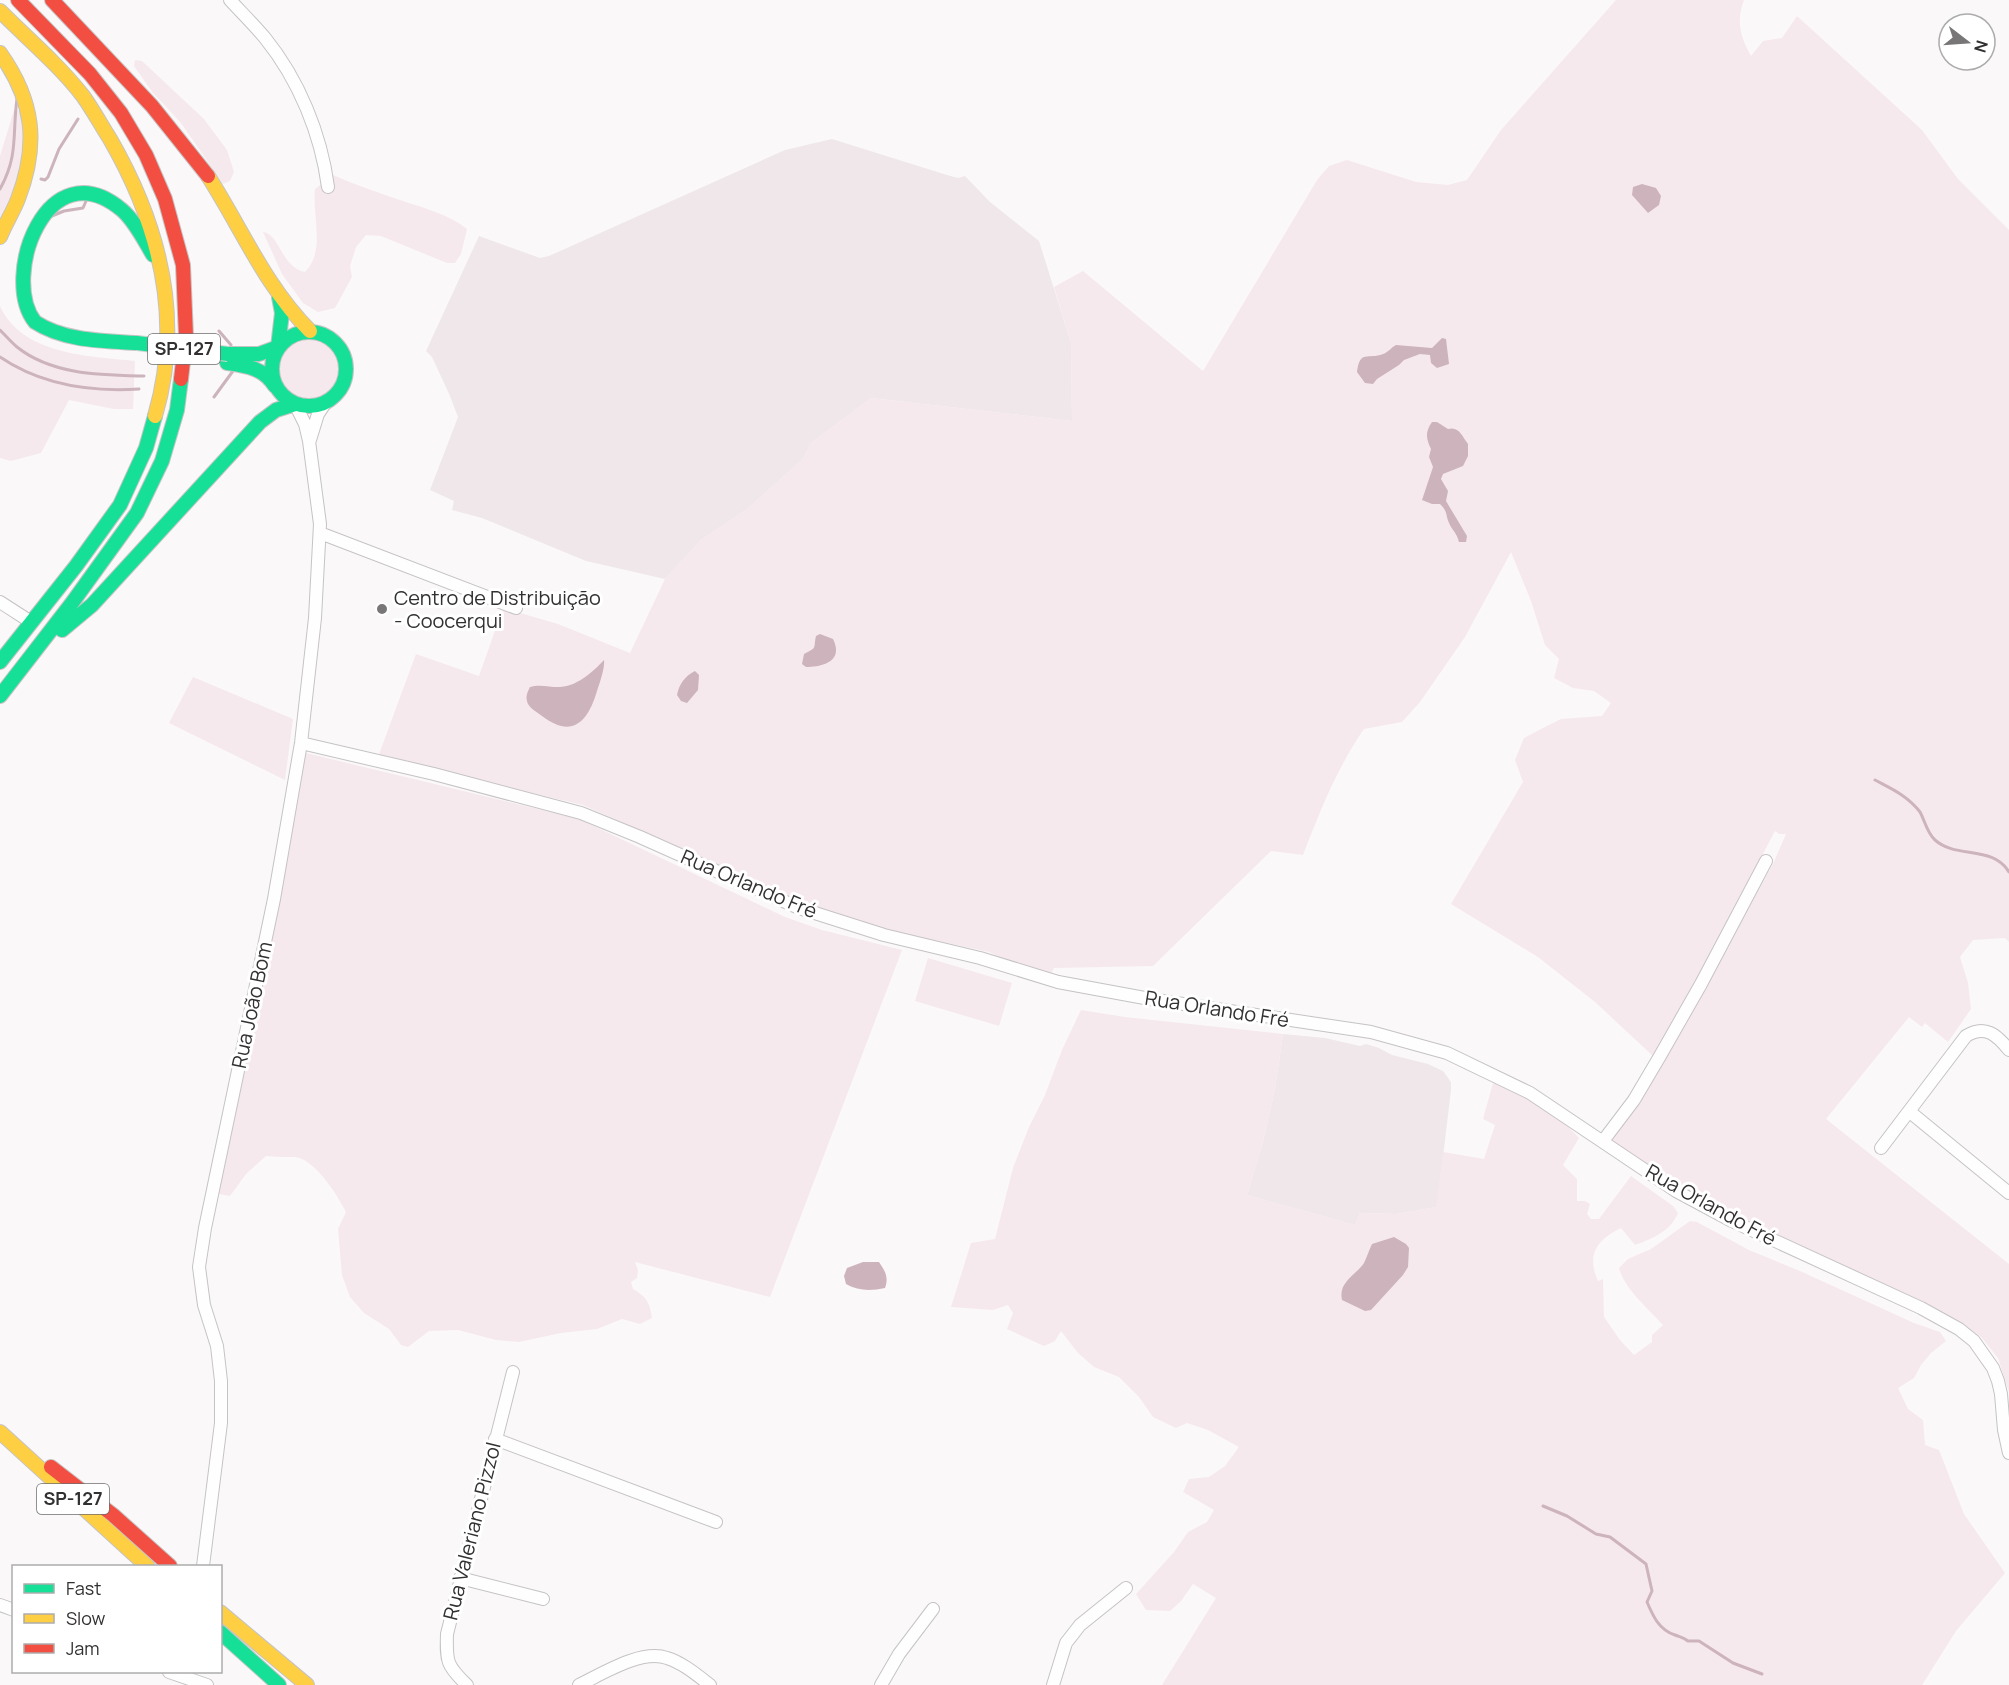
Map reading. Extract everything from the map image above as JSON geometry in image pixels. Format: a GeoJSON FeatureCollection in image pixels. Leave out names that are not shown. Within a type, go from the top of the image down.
{"type":"FeatureCollection","features":[{"type":"Feature","properties":{"kind":"main road","name":"SP-127"},"geometry":{"type":"LineString","coordinates":[[0,696],[34,654],[137,513],[162,461],[177,410],[186,336],[183,265],[165,199],[146,155],[121,113],[90,74],[18,0]]}},
{"type":"Feature","properties":{"kind":"main road"},"geometry":{"type":"LineString","coordinates":[[52,0],[120,70],[168,124],[208,177],[279,296],[297,320],[310,331],[329,337],[337,344],[345,362],[346,373],[343,385],[336,394],[326,402],[308,406],[295,404],[282,396],[263,371],[241,365],[227,358]]}},
{"type":"Feature","properties":{"kind":"main road","name":"SP-127"},"geometry":{"type":"LineString","coordinates":[[0,11],[82,95],[123,157],[150,216],[164,271],[169,310],[165,382],[152,433],[125,497],[78,564],[0,662]]}},
{"type":"Feature","properties":{"kind":"main road"},"geometry":{"type":"LineString","coordinates":[[0,53],[13,69],[25,95],[32,141],[28,170],[2,243]]}},
{"type":"Feature","properties":{"kind":"main road"},"geometry":{"type":"LineString","coordinates":[[2,243],[23,215],[45,198],[67,192],[87,193],[104,198],[121,209],[164,271]]}},
{"type":"Feature","properties":{"kind":"main road"},"geometry":{"type":"LineString","coordinates":[[10,291],[23,311],[34,322],[50,330],[136,347],[227,358],[259,354],[278,347],[288,338],[299,333],[310,331]]}},
{"type":"Feature","properties":{"kind":"main road"},"geometry":{"type":"LineString","coordinates":[[276,387],[272,368],[278,347],[282,314],[279,296]]}},
{"type":"Feature","properties":{"kind":"main road"},"geometry":{"type":"LineString","coordinates":[[16,318],[28,330],[51,341],[78,348],[136,347]]}},
{"type":"Feature","properties":{"kind":"main road"},"geometry":{"type":"LineString","coordinates":[[34,654],[92,605],[260,422],[276,410],[295,404]]}},
{"type":"Feature","properties":{"kind":"main road","name":"SP-127"},"geometry":{"type":"LineString","coordinates":[[1,1432],[146,1565]]}},
{"type":"Feature","properties":{"kind":"main road"},"geometry":{"type":"LineString","coordinates":[[1,1432],[114,1515],[169,1565]]}},
{"type":"Feature","properties":{"kind":"main road","name":"SP-127"},"geometry":{"type":"LineString","coordinates":[[85,1528],[126,1565]]}},
{"type":"Feature","properties":{"kind":"main road"},"geometry":{"type":"LineString","coordinates":[[222,1614],[306,1685]]}},
{"type":"Feature","properties":{"kind":"main road"},"geometry":{"type":"LineString","coordinates":[[222,1634],[279,1685]]}},
{"type":"Feature","properties":{"kind":"street"},"geometry":{"type":"LineString","coordinates":[[230,0],[265,38],[291,78],[310,117],[324,156],[328,187]]}},
{"type":"Feature","properties":{"kind":"street"},"geometry":{"type":"LineString","coordinates":[[309,441],[318,414],[326,402]]}},
{"type":"Feature","properties":{"kind":"street","name":"Rua João Bom"},"geometry":{"type":"LineString","coordinates":[[203,1565],[220,1423],[221,1381],[217,1346],[204,1305],[199,1267],[205,1228],[274,899],[301,743],[315,618],[321,533],[309,441],[305,424],[295,404]]}},
{"type":"Feature","properties":{"kind":"street"},"geometry":{"type":"LineString","coordinates":[[321,533],[516,608]]}},
{"type":"Feature","properties":{"kind":"street"},"geometry":{"type":"LineString","coordinates":[[0,602],[32,622]]}},
{"type":"Feature","properties":{"kind":"street","name":"Rua Orlando Fré"},"geometry":{"type":"LineString","coordinates":[[301,743],[444,776],[581,813],[799,908],[884,935],[980,958],[1058,982],[1150,999],[1371,1032],[1447,1053],[1530,1093],[1676,1191],[1731,1221],[1921,1308],[1959,1329],[1974,1341],[1993,1368],[2001,1394],[2004,1430],[2009,1453]]}},
{"type":"Feature","properties":{"kind":"street"},"geometry":{"type":"LineString","coordinates":[[1603,1141],[1634,1100],[1660,1056],[1766,861]]}},
{"type":"Feature","properties":{"kind":"street"},"geometry":{"type":"LineString","coordinates":[[1881,1148],[1966,1036],[1982,1030],[1998,1036],[2009,1050]]}},
{"type":"Feature","properties":{"kind":"street"},"geometry":{"type":"LineString","coordinates":[[1910,1112],[2009,1193]]}},
{"type":"Feature","properties":{"kind":"street","name":"Rua Valeriano Pizzol"},"geometry":{"type":"LineString","coordinates":[[467,1685],[453,1672],[446,1657],[447,1635],[513,1372]]}},
{"type":"Feature","properties":{"kind":"street"},"geometry":{"type":"LineString","coordinates":[[495,1439],[716,1522]]}},
{"type":"Feature","properties":{"kind":"street"},"geometry":{"type":"LineString","coordinates":[[460,1578],[543,1599]]}},
{"type":"Feature","properties":{"kind":"street"},"geometry":{"type":"LineString","coordinates":[[1053,1685],[1066,1643],[1080,1625],[1126,1588]]}},
{"type":"Feature","properties":{"kind":"street"},"geometry":{"type":"LineString","coordinates":[[881,1685],[899,1654],[933,1609]]}},
{"type":"Feature","properties":{"kind":"street"},"geometry":{"type":"LineString","coordinates":[[579,1685],[636,1659],[649,1656],[665,1657],[681,1664],[710,1685]]}},
{"type":"Feature","properties":{"kind":"street"},"geometry":{"type":"LineString","coordinates":[[175,1673],[207,1685]]}},
{"type":"Feature","properties":{"kind":"shaded area"},"geometry":{"type":"Polygon","coordinates":[[[1616,0],[1744,0],[1740,15],[1740,29],[1751,56],[1763,41],[1782,38],[1797,16],[1922,130],[1958,179],[2009,230],[2009,942],[2005,938],[1973,940],[1960,957],[1968,983],[1971,1009],[1948,1042],[1925,1023],[1922,1027],[1909,1017],[1826,1119],[2009,1264],[2009,1392],[1998,1358],[1981,1337],[1965,1325],[1928,1304],[1737,1217],[1682,1187],[1612,1141],[1656,1074],[1696,1005],[1773,864],[1786,834],[1779,834],[1775,831],[1696,982],[1653,1056],[1595,1002],[1538,957],[1451,904],[1523,782],[1515,760],[1524,738],[1561,719],[1602,716],[1611,703],[1594,691],[1573,688],[1554,678],[1559,659],[1545,645],[1531,601],[1511,552],[1465,637],[1420,702],[1402,722],[1364,729],[1337,774],[1303,855],[1271,851],[1153,966],[1054,968],[1051,974],[1009,962],[989,952],[891,931],[801,903],[583,805],[378,757],[416,654],[479,676],[503,608],[558,624],[630,653],[665,579],[701,540],[746,510],[803,459],[811,443],[871,398],[1072,421],[1071,343],[1054,287],[1083,271],[1203,371],[1317,180],[1329,166],[1347,160],[1416,182],[1448,185],[1467,180],[1501,130],[1616,0]]]}},
{"type":"Feature","properties":{"kind":"shaded area"},"geometry":{"type":"Polygon","coordinates":[[[135,60],[142,61],[204,119],[227,150],[234,172],[230,181],[223,184],[181,123],[153,93],[134,66],[135,60]]]}},
{"type":"Feature","properties":{"kind":"shaded area"},"geometry":{"type":"Polygon","coordinates":[[[14,110],[23,111],[26,130],[21,177],[0,217],[0,156],[14,110]]]}},
{"type":"Feature","properties":{"kind":"shaded area"},"geometry":{"type":"Polygon","coordinates":[[[832,139],[947,175],[958,178],[965,176],[990,202],[1039,241],[1071,343],[1072,421],[871,398],[811,443],[803,459],[746,510],[701,540],[665,579],[586,561],[482,518],[452,510],[454,501],[430,490],[458,417],[432,357],[426,351],[479,236],[540,258],[549,256],[785,150],[832,139]]]}},
{"type":"Feature","properties":{"kind":"shaded area"},"geometry":{"type":"Polygon","coordinates":[[[333,175],[436,212],[467,229],[461,254],[455,263],[447,263],[381,236],[366,235],[356,247],[350,266],[352,277],[335,308],[318,312],[303,303],[282,274],[263,232],[273,238],[291,264],[305,272],[311,264],[317,244],[315,189],[333,175]]]}},
{"type":"Feature","properties":{"kind":"shaded area"},"geometry":{"type":"Polygon","coordinates":[[[1642,184],[1656,188],[1661,196],[1659,205],[1648,213],[1632,195],[1633,187],[1642,184]]]}},
{"type":"Feature","properties":{"kind":"shaded area"},"geometry":{"type":"Polygon","coordinates":[[[0,306],[10,322],[24,335],[40,344],[78,354],[135,361],[133,409],[114,409],[69,400],[41,453],[11,461],[0,458],[0,306]]]}},
{"type":"Feature","properties":{"kind":"shaded area"},"geometry":{"type":"Polygon","coordinates":[[[1442,338],[1446,339],[1449,364],[1437,368],[1431,363],[1430,355],[1420,354],[1404,360],[1373,384],[1365,383],[1357,372],[1360,360],[1363,358],[1378,356],[1396,345],[1432,348],[1442,338]]]}},
{"type":"Feature","properties":{"kind":"shaded area"},"geometry":{"type":"Polygon","coordinates":[[[304,339],[316,339],[332,348],[339,358],[341,370],[339,382],[332,392],[316,401],[304,401],[293,396],[284,387],[279,376],[279,364],[284,353],[293,344],[304,339]]]}},
{"type":"Feature","properties":{"kind":"shaded area"},"geometry":{"type":"Polygon","coordinates":[[[1432,422],[1437,422],[1448,429],[1458,430],[1468,444],[1468,456],[1463,466],[1443,474],[1441,479],[1448,491],[1446,501],[1467,536],[1466,542],[1459,542],[1440,504],[1422,500],[1433,467],[1429,457],[1431,449],[1427,435],[1432,422]]]}},
{"type":"Feature","properties":{"kind":"shaded area"},"geometry":{"type":"Polygon","coordinates":[[[820,634],[833,639],[836,647],[834,658],[819,666],[806,667],[802,664],[804,654],[813,649],[816,636],[820,634]]]}},
{"type":"Feature","properties":{"kind":"shaded area"},"geometry":{"type":"Polygon","coordinates":[[[604,660],[602,675],[593,702],[584,719],[577,724],[562,726],[553,723],[528,704],[527,695],[530,687],[559,687],[578,682],[604,660]]]}},
{"type":"Feature","properties":{"kind":"shaded area"},"geometry":{"type":"Polygon","coordinates":[[[695,671],[699,675],[698,690],[687,703],[681,701],[677,695],[679,687],[685,678],[695,671]]]}},
{"type":"Feature","properties":{"kind":"shaded area"},"geometry":{"type":"Polygon","coordinates":[[[193,677],[293,719],[285,780],[169,723],[193,677]]]}},
{"type":"Feature","properties":{"kind":"shaded area"},"geometry":{"type":"Polygon","coordinates":[[[306,753],[579,819],[785,917],[822,930],[902,950],[770,1297],[635,1262],[638,1270],[637,1278],[631,1282],[633,1289],[647,1301],[652,1318],[640,1324],[622,1319],[597,1329],[561,1333],[519,1342],[496,1340],[458,1330],[429,1331],[408,1347],[401,1345],[389,1329],[364,1313],[350,1297],[342,1275],[338,1229],[346,1212],[332,1188],[310,1164],[295,1157],[266,1156],[246,1174],[230,1196],[219,1194],[279,904],[306,753]]]}},
{"type":"Feature","properties":{"kind":"shaded area"},"geometry":{"type":"Polygon","coordinates":[[[928,958],[1012,983],[999,1026],[915,1001],[928,958]]]}},
{"type":"Feature","properties":{"kind":"shaded area"},"geometry":{"type":"Polygon","coordinates":[[[1081,1010],[1283,1034],[1275,1089],[1262,1146],[1247,1195],[1355,1225],[1360,1213],[1396,1214],[1436,1207],[1443,1152],[1484,1159],[1495,1125],[1483,1119],[1493,1083],[1517,1092],[1540,1105],[1579,1138],[1563,1165],[1577,1179],[1577,1201],[1590,1204],[1587,1214],[1591,1219],[1599,1219],[1631,1176],[1673,1206],[1678,1213],[1671,1225],[1654,1237],[1635,1245],[1621,1228],[1600,1243],[1596,1249],[1593,1263],[1598,1281],[1603,1279],[1604,1317],[1634,1355],[1652,1342],[1652,1335],[1663,1325],[1626,1284],[1619,1268],[1628,1259],[1651,1249],[1690,1221],[1697,1222],[1749,1250],[1914,1323],[1940,1332],[1946,1341],[1931,1353],[1914,1378],[1898,1388],[1908,1409],[1923,1420],[1925,1445],[1939,1450],[1964,1514],[2005,1573],[1956,1631],[1922,1685],[1162,1685],[1216,1598],[1193,1584],[1181,1601],[1170,1611],[1146,1610],[1136,1594],[1174,1552],[1188,1532],[1207,1522],[1214,1510],[1183,1492],[1189,1479],[1209,1477],[1225,1466],[1239,1447],[1208,1430],[1187,1423],[1176,1428],[1153,1417],[1139,1397],[1119,1377],[1094,1367],[1078,1353],[1061,1331],[1055,1341],[1044,1346],[1007,1329],[1013,1313],[1008,1305],[993,1310],[951,1307],[971,1243],[995,1239],[1013,1168],[1081,1010]]]}},
{"type":"Feature","properties":{"kind":"shaded area"},"geometry":{"type":"Polygon","coordinates":[[[1283,1034],[1325,1038],[1360,1046],[1366,1044],[1443,1071],[1451,1082],[1451,1090],[1437,1207],[1396,1214],[1360,1213],[1355,1225],[1247,1195],[1262,1146],[1275,1089],[1283,1034]]]}},
{"type":"Feature","properties":{"kind":"shaded area"},"geometry":{"type":"Polygon","coordinates":[[[1394,1237],[1409,1248],[1408,1267],[1403,1275],[1371,1310],[1365,1311],[1342,1300],[1342,1288],[1364,1263],[1372,1244],[1394,1237]]]}},
{"type":"Feature","properties":{"kind":"shaded area"},"geometry":{"type":"Polygon","coordinates":[[[863,1262],[879,1262],[886,1274],[885,1288],[865,1290],[846,1284],[844,1276],[847,1268],[863,1262]]]}},
{"type":"Feature","properties":{"kind":"waterway"},"geometry":{"type":"LineString","coordinates":[[0,189],[10,166],[17,99]]}},
{"type":"Feature","properties":{"kind":"waterway"},"geometry":{"type":"LineString","coordinates":[[41,179],[45,180],[48,177],[59,149],[78,119]]}},
{"type":"Feature","properties":{"kind":"waterway"},"geometry":{"type":"LineString","coordinates":[[42,220],[64,211],[83,208],[86,201]]}},
{"type":"Feature","properties":{"kind":"waterway"},"geometry":{"type":"LineString","coordinates":[[0,330],[17,347],[31,356],[61,368],[94,374],[144,376]]}},
{"type":"Feature","properties":{"kind":"waterway"},"geometry":{"type":"LineString","coordinates":[[219,331],[231,345]]}},
{"type":"Feature","properties":{"kind":"waterway"},"geometry":{"type":"LineString","coordinates":[[0,357],[32,374],[67,385],[85,388],[139,389]]}},
{"type":"Feature","properties":{"kind":"waterway"},"geometry":{"type":"LineString","coordinates":[[214,397],[233,371]]}},
{"type":"Feature","properties":{"kind":"waterway"},"geometry":{"type":"LineString","coordinates":[[1875,780],[1899,793],[1915,806],[1935,840],[1953,849],[1994,858],[2009,872]]}},
{"type":"Feature","properties":{"kind":"waterway"},"geometry":{"type":"LineString","coordinates":[[1543,1506],[1567,1516],[1596,1534],[1610,1537],[1646,1564],[1652,1591],[1647,1602],[1654,1617],[1665,1630],[1688,1641],[1699,1641],[1733,1663],[1762,1674]]}},
{"type":"Feature","properties":{"kind":"traffic: fast"},"geometry":{"type":"LineString","coordinates":[[137,343],[71,336],[58,333],[35,322],[26,302],[23,277],[27,251],[37,226],[52,206],[72,195],[95,195],[127,214],[153,255]]}},
{"type":"Feature","properties":{"kind":"traffic: fast"},"geometry":{"type":"LineString","coordinates":[[278,347],[282,313],[279,297]]}},
{"type":"Feature","properties":{"kind":"traffic: fast"},"geometry":{"type":"LineString","coordinates":[[309,332],[330,338],[340,348],[346,369],[340,390],[330,400],[309,406],[288,400],[278,390],[272,369],[278,348],[288,338],[309,332]]}},
{"type":"Feature","properties":{"kind":"traffic: fast"},"geometry":{"type":"LineString","coordinates":[[137,343],[228,354]]}},
{"type":"Feature","properties":{"kind":"traffic: fast"},"geometry":{"type":"LineString","coordinates":[[228,354],[259,354],[278,347]]}},
{"type":"Feature","properties":{"kind":"traffic: fast"},"geometry":{"type":"LineString","coordinates":[[227,363],[260,372],[275,386]]}},
{"type":"Feature","properties":{"kind":"traffic: fast"},"geometry":{"type":"LineString","coordinates":[[0,696],[72,603],[137,513],[162,461],[177,410],[181,379]]}},
{"type":"Feature","properties":{"kind":"traffic: fast"},"geometry":{"type":"LineString","coordinates":[[62,630],[92,605],[260,422],[276,410],[295,404]]}},
{"type":"Feature","properties":{"kind":"traffic: fast"},"geometry":{"type":"LineString","coordinates":[[0,662],[76,566],[120,505],[146,448],[155,416]]}},
{"type":"Feature","properties":{"kind":"traffic: fast"},"geometry":{"type":"LineString","coordinates":[[222,1634],[279,1685]]}},
{"type":"Feature","properties":{"kind":"traffic: slow"},"geometry":{"type":"LineString","coordinates":[[0,11],[54,63],[83,96],[110,139],[142,204],[162,273],[166,308],[167,343],[163,379],[155,416]]}},
{"type":"Feature","properties":{"kind":"traffic: slow"},"geometry":{"type":"LineString","coordinates":[[0,53],[20,88],[30,123],[29,160],[25,179],[0,237]]}},
{"type":"Feature","properties":{"kind":"traffic: slow"},"geometry":{"type":"LineString","coordinates":[[208,176],[267,276],[294,314],[310,331]]}},
{"type":"Feature","properties":{"kind":"traffic: slow"},"geometry":{"type":"LineString","coordinates":[[0,1432],[146,1565]]}},
{"type":"Feature","properties":{"kind":"traffic: slow"},"geometry":{"type":"LineString","coordinates":[[222,1614],[307,1685]]}},
{"type":"Feature","properties":{"kind":"traffic: jam"},"geometry":{"type":"LineString","coordinates":[[18,0],[90,74],[121,113],[146,155],[165,199],[183,265],[186,336],[181,379]]}},
{"type":"Feature","properties":{"kind":"traffic: jam"},"geometry":{"type":"LineString","coordinates":[[52,0],[152,106],[208,176]]}},
{"type":"Feature","properties":{"kind":"traffic: jam"},"geometry":{"type":"LineString","coordinates":[[51,1467],[113,1515],[169,1565]]}},
{"type":"Feature","properties":{"kind":"place","name":"Centro de Distribuição - Coocerqui"},"geometry":{"type":"Point","coordinates":[382,609]}}]}
